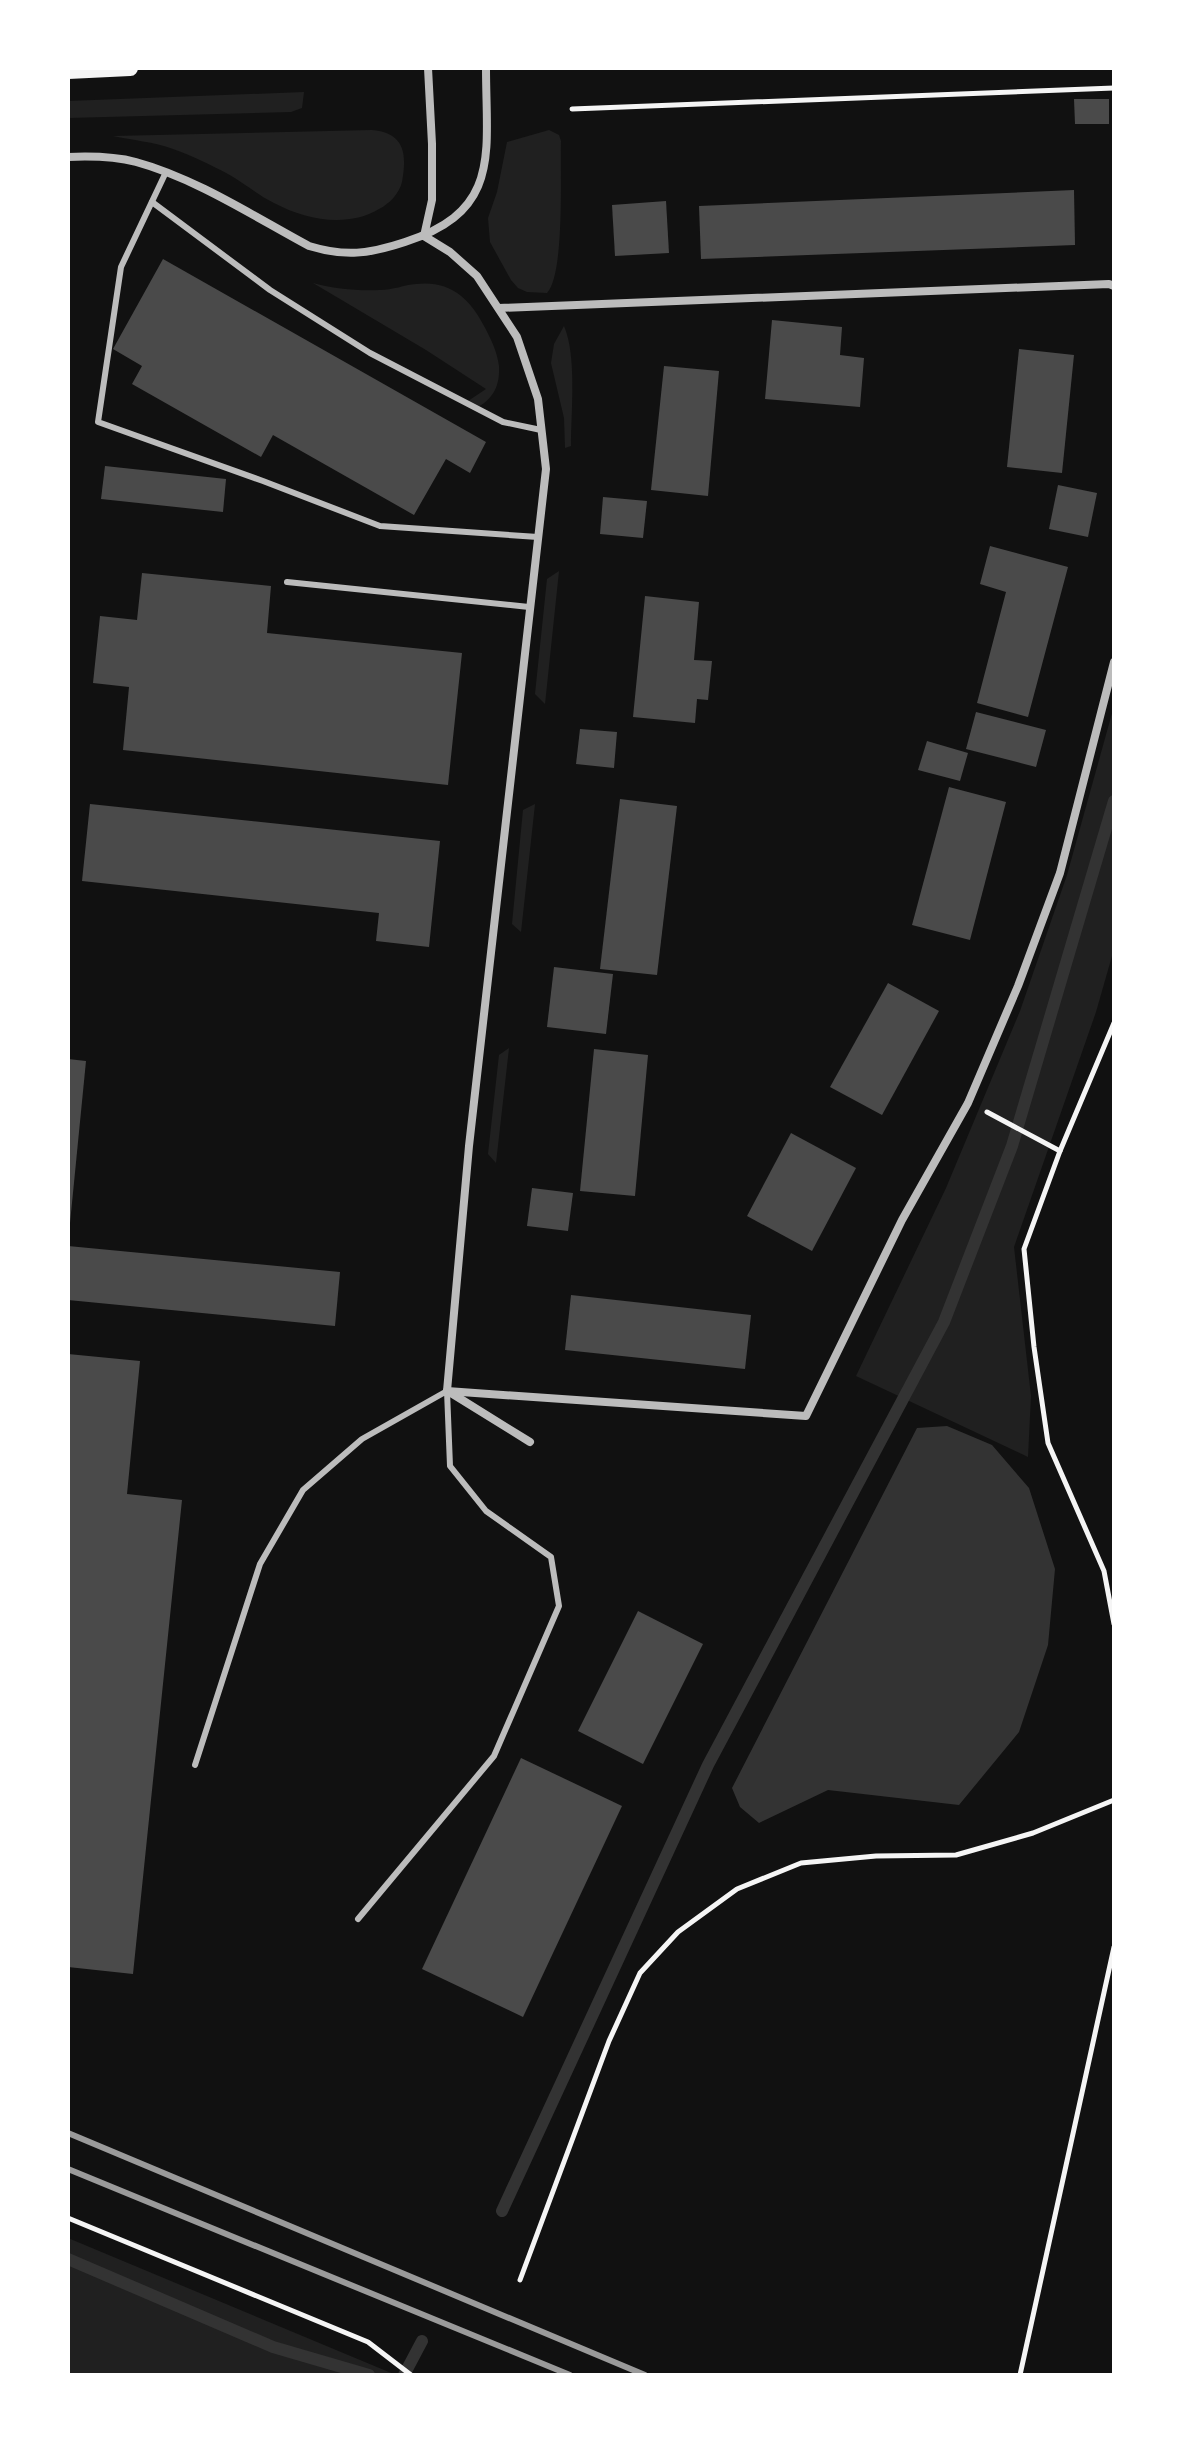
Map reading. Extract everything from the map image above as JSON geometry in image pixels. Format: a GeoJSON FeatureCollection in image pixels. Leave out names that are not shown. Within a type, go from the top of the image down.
{"type":"FeatureCollection","features":[{"type":"Feature","properties":{"kind":"main road"},"geometry":{"type":"LineString","coordinates":[[68,71],[130,68]]}},
{"type":"Feature","properties":{"kind":"street"},"geometry":{"type":"LineString","coordinates":[[424,236],[432,200],[428,68]]}},
{"type":"Feature","properties":{"kind":"street"},"geometry":{"type":"LineString","coordinates":[[68,157],[99,156],[166,172],[309,246],[327,252],[365,253],[424,236],[447,225],[467,207],[479,185],[485,159],[486,68]]}},
{"type":"Feature","properties":{"kind":"street"},"geometry":{"type":"LineString","coordinates":[[424,236],[450,252],[477,276],[517,337],[538,399],[546,469],[469,1146],[447,1391]]}},
{"type":"Feature","properties":{"kind":"street"},"geometry":{"type":"LineString","coordinates":[[499,308],[1114,286]]}},
{"type":"Feature","properties":{"kind":"street"},"geometry":{"type":"LineString","coordinates":[[447,1391],[806,1416],[902,1220],[968,1103],[1018,986],[1060,873],[1114,662]]}},
{"type":"Feature","properties":{"kind":"street"},"geometry":{"type":"LineString","coordinates":[[447,1391],[530,1442]]}},
{"type":"Feature","properties":{"kind":"lane"},"geometry":{"type":"LineString","coordinates":[[166,172],[121,267],[98,422],[380,526],[538,537]]}},
{"type":"Feature","properties":{"kind":"lane"},"geometry":{"type":"LineString","coordinates":[[152,202],[270,290],[370,353],[503,422],[541,430]]}},
{"type":"Feature","properties":{"kind":"lane"},"geometry":{"type":"LineString","coordinates":[[287,582],[529,607]]}},
{"type":"Feature","properties":{"kind":"lane"},"geometry":{"type":"LineString","coordinates":[[195,1765],[260,1564],[303,1490],[362,1439],[447,1391],[450,1466],[486,1511],[551,1557],[559,1606],[494,1756],[358,1919]]}},
{"type":"Feature","properties":{"kind":"path"},"geometry":{"type":"LineString","coordinates":[[572,109],[1114,88]]}},
{"type":"Feature","properties":{"kind":"path"},"geometry":{"type":"LineString","coordinates":[[1114,1023],[1060,1151],[1024,1249],[1048,1443],[1104,1571],[1114,1624]]}},
{"type":"Feature","properties":{"kind":"path"},"geometry":{"type":"LineString","coordinates":[[1002,1119],[1060,1151]]}},
{"type":"Feature","properties":{"kind":"path"},"geometry":{"type":"LineString","coordinates":[[520,2280],[609,2041],[640,1973],[678,1932],[737,1889],[801,1863],[876,1856],[956,1855],[1033,1833],[1114,1800]]}},
{"type":"Feature","properties":{"kind":"path"},"geometry":{"type":"LineString","coordinates":[[1020,2375],[1114,1947]]}},
{"type":"Feature","properties":{"kind":"path"},"geometry":{"type":"LineString","coordinates":[[68,2218],[368,2342],[411,2375]]}},
{"type":"Feature","properties":{"kind":"shaded area"},"geometry":{"type":"Polygon","coordinates":[[[304,92],[302,108],[291,112],[68,118],[68,101],[304,92]]]}},
{"type":"Feature","properties":{"kind":"shaded area"},"geometry":{"type":"Polygon","coordinates":[[[372,130],[391,135],[401,147],[404,172],[401,186],[393,198],[379,209],[367,215],[340,220],[326,220],[286,209],[228,174],[180,151],[113,136],[372,130]]]}},
{"type":"Feature","properties":{"kind":"shaded area"},"geometry":{"type":"Polygon","coordinates":[[[549,130],[559,135],[561,141],[557,265],[547,293],[527,292],[511,280],[490,242],[488,218],[497,192],[507,142],[549,130]]]}},
{"type":"Feature","properties":{"kind":"shaded area"},"geometry":{"type":"Polygon","coordinates":[[[313,283],[355,290],[385,290],[428,284],[457,293],[478,316],[495,350],[499,373],[492,395],[478,407],[465,403],[486,389],[313,283]]]}},
{"type":"Feature","properties":{"kind":"shaded area"},"geometry":{"type":"Polygon","coordinates":[[[564,326],[571,353],[572,384],[571,446],[565,448],[564,418],[551,363],[554,344],[564,326]]]}},
{"type":"Feature","properties":{"kind":"shaded area"},"geometry":{"type":"Polygon","coordinates":[[[559,571],[545,704],[535,694],[547,579],[559,571]]]}},
{"type":"Feature","properties":{"kind":"shaded area"},"geometry":{"type":"Polygon","coordinates":[[[1114,706],[1114,949],[1096,1012],[1014,1247],[1031,1396],[1028,1457],[856,1376],[946,1188],[1020,1011],[1067,875],[1114,706]]]}},
{"type":"Feature","properties":{"kind":"shaded area"},"geometry":{"type":"Polygon","coordinates":[[[535,804],[521,932],[512,924],[523,810],[535,804]]]}},
{"type":"Feature","properties":{"kind":"shaded area"},"geometry":{"type":"Polygon","coordinates":[[[509,1048],[496,1163],[488,1154],[499,1055],[509,1048]]]}},
{"type":"Feature","properties":{"kind":"shaded area"},"geometry":{"type":"Polygon","coordinates":[[[947,1426],[992,1445],[1029,1488],[1055,1569],[1048,1645],[1019,1732],[959,1805],[828,1790],[759,1823],[740,1807],[732,1788],[917,1428],[947,1426]]]}},
{"type":"Feature","properties":{"kind":"shaded area"},"geometry":{"type":"Polygon","coordinates":[[[68,2238],[396,2375],[68,2375],[68,2238]]]}},
{"type":"Feature","properties":{"kind":"building"},"geometry":{"type":"Polygon","coordinates":[[[1074,99],[1109,99],[1109,124],[1075,124],[1074,99]]]}},
{"type":"Feature","properties":{"kind":"building"},"geometry":{"type":"Polygon","coordinates":[[[1074,190],[1075,245],[701,259],[699,206],[1074,190]]]}},
{"type":"Feature","properties":{"kind":"building"},"geometry":{"type":"Polygon","coordinates":[[[666,201],[669,253],[615,256],[612,205],[666,201]]]}},
{"type":"Feature","properties":{"kind":"building"},"geometry":{"type":"Polygon","coordinates":[[[163,259],[486,442],[470,473],[446,459],[414,515],[273,435],[261,457],[132,384],[142,366],[113,349],[163,259]]]}},
{"type":"Feature","properties":{"kind":"building"},"geometry":{"type":"Polygon","coordinates":[[[772,320],[842,327],[840,355],[864,358],[860,407],[765,399],[772,320]]]}},
{"type":"Feature","properties":{"kind":"building"},"geometry":{"type":"Polygon","coordinates":[[[1019,349],[1074,355],[1062,473],[1007,467],[1019,349]]]}},
{"type":"Feature","properties":{"kind":"building"},"geometry":{"type":"Polygon","coordinates":[[[664,366],[719,371],[708,496],[651,490],[664,366]]]}},
{"type":"Feature","properties":{"kind":"building"},"geometry":{"type":"Polygon","coordinates":[[[105,466],[226,479],[223,512],[101,499],[105,466]]]}},
{"type":"Feature","properties":{"kind":"building"},"geometry":{"type":"Polygon","coordinates":[[[1058,485],[1097,493],[1088,537],[1049,529],[1058,485]]]}},
{"type":"Feature","properties":{"kind":"building"},"geometry":{"type":"Polygon","coordinates":[[[603,497],[647,501],[643,538],[600,534],[603,497]]]}},
{"type":"Feature","properties":{"kind":"building"},"geometry":{"type":"Polygon","coordinates":[[[990,546],[1068,567],[1028,717],[977,703],[1006,592],[980,584],[990,546]]]}},
{"type":"Feature","properties":{"kind":"building"},"geometry":{"type":"Polygon","coordinates":[[[142,573],[271,586],[267,633],[462,653],[448,785],[123,750],[129,687],[93,683],[100,616],[137,620],[142,573]]]}},
{"type":"Feature","properties":{"kind":"building"},"geometry":{"type":"Polygon","coordinates":[[[645,596],[699,602],[694,660],[712,661],[708,700],[697,699],[695,723],[633,717],[645,596]]]}},
{"type":"Feature","properties":{"kind":"building"},"geometry":{"type":"Polygon","coordinates":[[[976,712],[1046,730],[1036,767],[966,749],[976,712]]]}},
{"type":"Feature","properties":{"kind":"building"},"geometry":{"type":"Polygon","coordinates":[[[580,729],[617,732],[614,768],[576,764],[580,729]]]}},
{"type":"Feature","properties":{"kind":"building"},"geometry":{"type":"Polygon","coordinates":[[[927,741],[968,753],[960,781],[918,770],[927,741]]]}},
{"type":"Feature","properties":{"kind":"building"},"geometry":{"type":"Polygon","coordinates":[[[949,787],[1006,802],[970,940],[912,925],[949,787]]]}},
{"type":"Feature","properties":{"kind":"building"},"geometry":{"type":"Polygon","coordinates":[[[620,799],[677,806],[657,975],[600,969],[620,799]]]}},
{"type":"Feature","properties":{"kind":"building"},"geometry":{"type":"Polygon","coordinates":[[[90,804],[440,841],[429,947],[376,941],[379,913],[82,881],[90,804]]]}},
{"type":"Feature","properties":{"kind":"building"},"geometry":{"type":"Polygon","coordinates":[[[554,967],[613,974],[606,1034],[547,1027],[554,967]]]}},
{"type":"Feature","properties":{"kind":"building"},"geometry":{"type":"Polygon","coordinates":[[[888,983],[939,1011],[882,1115],[830,1087],[888,983]]]}},
{"type":"Feature","properties":{"kind":"building"},"geometry":{"type":"Polygon","coordinates":[[[594,1049],[648,1055],[635,1196],[580,1191],[594,1049]]]}},
{"type":"Feature","properties":{"kind":"building"},"geometry":{"type":"Polygon","coordinates":[[[68,1059],[86,1061],[70,1223],[68,1223],[68,1059]]]}},
{"type":"Feature","properties":{"kind":"building"},"geometry":{"type":"Polygon","coordinates":[[[791,1133],[856,1168],[812,1251],[747,1216],[791,1133]]]}},
{"type":"Feature","properties":{"kind":"building"},"geometry":{"type":"Polygon","coordinates":[[[532,1188],[573,1193],[568,1231],[527,1226],[532,1188]]]}},
{"type":"Feature","properties":{"kind":"building"},"geometry":{"type":"Polygon","coordinates":[[[68,1246],[340,1272],[335,1326],[68,1300],[68,1246]]]}},
{"type":"Feature","properties":{"kind":"building"},"geometry":{"type":"Polygon","coordinates":[[[571,1295],[751,1315],[745,1369],[565,1350],[571,1295]]]}},
{"type":"Feature","properties":{"kind":"building"},"geometry":{"type":"Polygon","coordinates":[[[68,1354],[140,1361],[127,1494],[182,1500],[133,1974],[68,1967],[68,1354]]]}},
{"type":"Feature","properties":{"kind":"building"},"geometry":{"type":"Polygon","coordinates":[[[638,1611],[703,1644],[643,1764],[578,1731],[638,1611]]]}},
{"type":"Feature","properties":{"kind":"building"},"geometry":{"type":"Polygon","coordinates":[[[521,1758],[622,1806],[523,2017],[422,1969],[521,1758]]]}},
{"type":"Feature","properties":{"kind":"waterway"},"geometry":{"type":"LineString","coordinates":[[502,2211],[708,1765],[944,1322],[1012,1146],[1114,801]]}},
{"type":"Feature","properties":{"kind":"waterway"},"geometry":{"type":"LineString","coordinates":[[68,2259],[273,2347],[369,2375]]}},
{"type":"Feature","properties":{"kind":"waterway"},"geometry":{"type":"LineString","coordinates":[[404,2375],[422,2341]]}},
{"type":"Feature","properties":{"kind":"railway"},"geometry":{"type":"LineString","coordinates":[[68,2133],[645,2375]]}},
{"type":"Feature","properties":{"kind":"railway"},"geometry":{"type":"LineString","coordinates":[[68,2169],[570,2375]]}}]}
